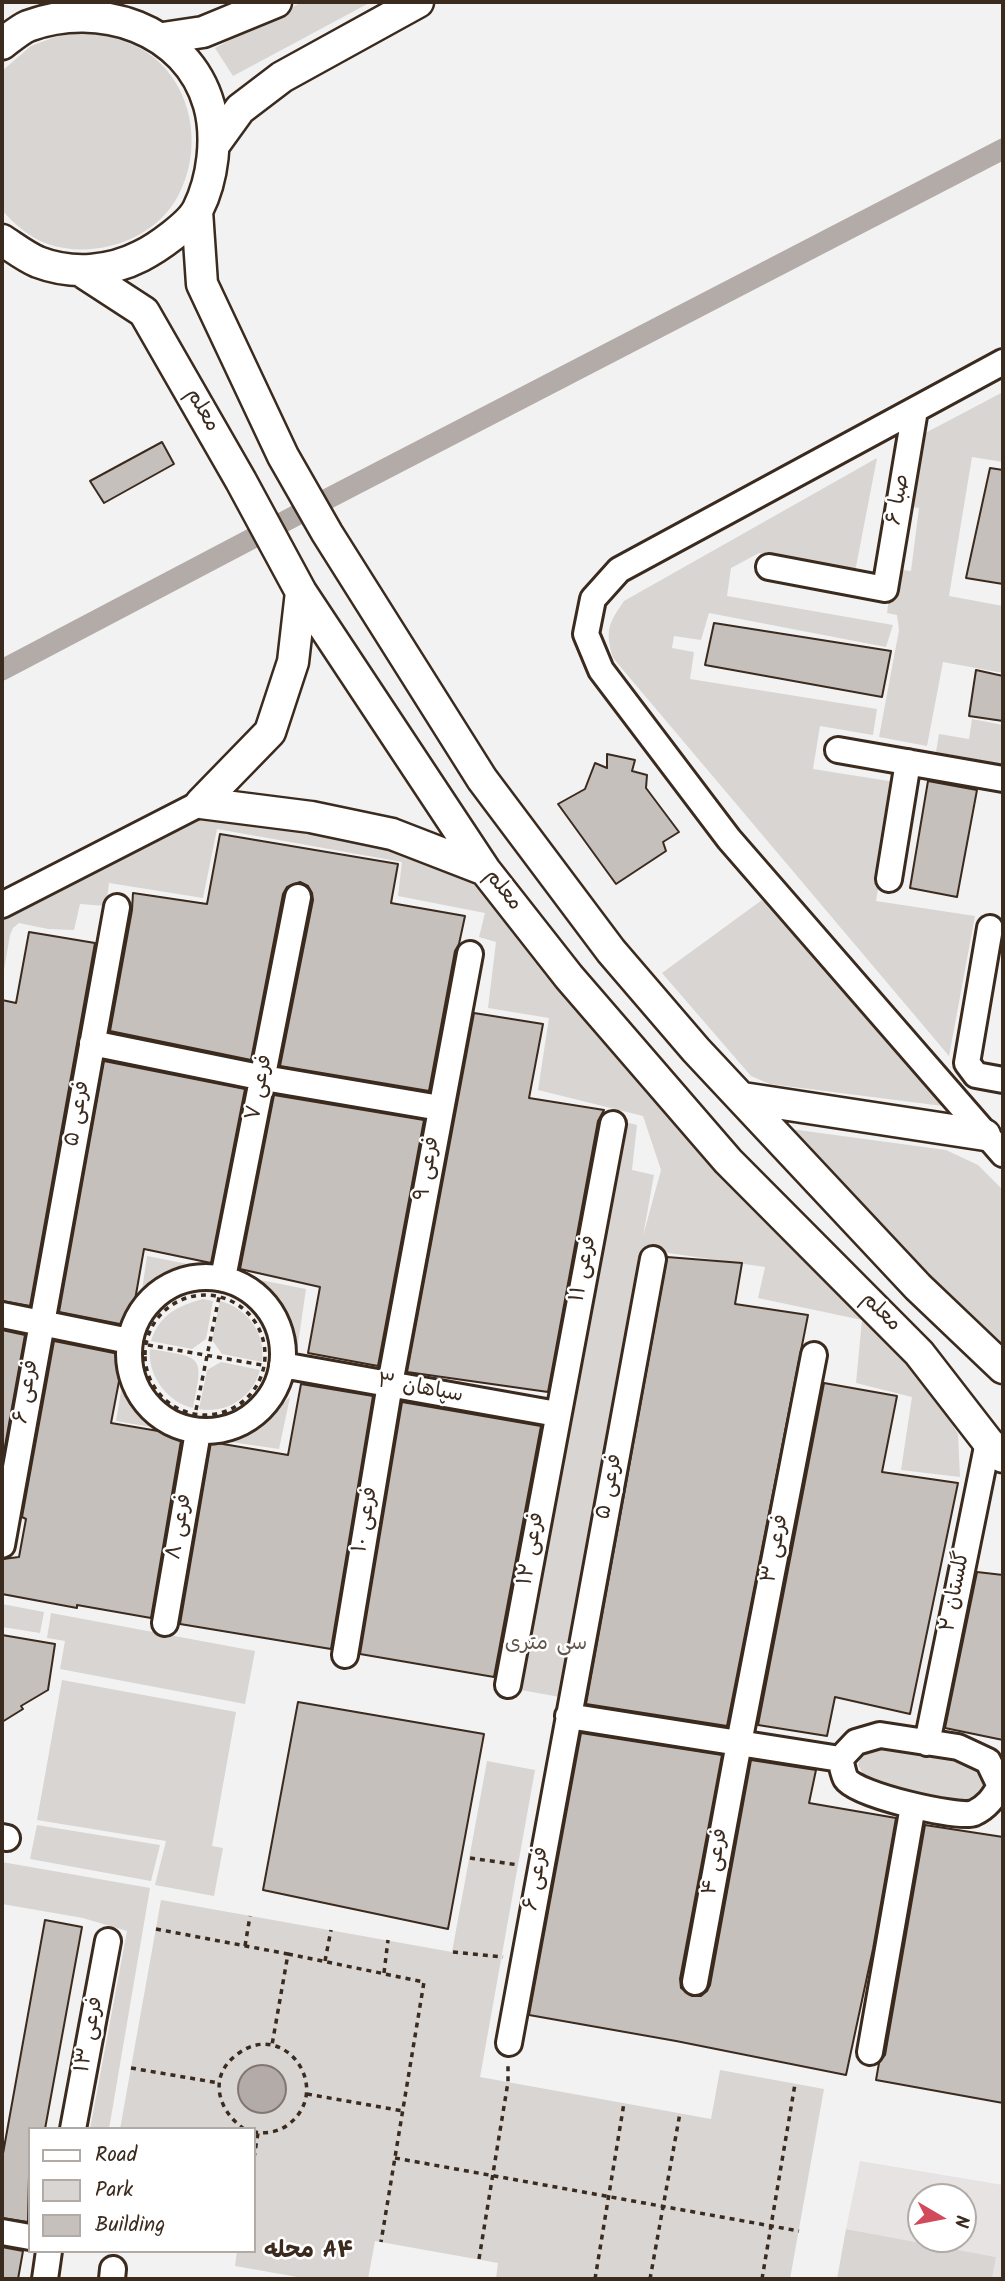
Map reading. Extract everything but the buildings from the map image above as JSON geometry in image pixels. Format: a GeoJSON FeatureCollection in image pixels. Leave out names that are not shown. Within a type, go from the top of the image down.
{"type":"FeatureCollection","features":[{"type":"Feature","properties":{"kind":"main road"},"geometry":{"type":"LineString","coordinates":[[163,38],[203,32],[276,2]]}},
{"type":"Feature","properties":{"kind":"main road"},"geometry":{"type":"LineString","coordinates":[[214,145],[240,109],[282,77],[418,2]]}},
{"type":"Feature","properties":{"kind":"main road"},"geometry":{"type":"LineString","coordinates":[[2,44],[27,26],[93,7],[134,22],[163,38],[191,68],[209,104],[214,145],[207,184],[197,211],[202,284],[283,456],[327,533],[482,779],[611,951],[696,1050],[918,1287],[1003,1368]]}},
{"type":"Feature","properties":{"kind":"main road"},"geometry":{"type":"LineString","coordinates":[[2,256],[81,271],[122,266],[159,248],[197,211]]}},
{"type":"Feature","properties":{"kind":"main road"},"geometry":{"type":"LineString","coordinates":[[2,240],[36,261]]}},
{"type":"Feature","properties":{"kind":"main road","name":"معلم"},"geometry":{"type":"LineString","coordinates":[[81,271],[144,313],[241,481],[301,592],[485,870],[569,977],[728,1161],[919,1353],[996,1450]]}},
{"type":"Feature","properties":{"kind":"main road"},"geometry":{"type":"LineString","coordinates":[[201,803],[270,732],[293,662],[301,592]]}},
{"type":"Feature","properties":{"kind":"main road"},"geometry":{"type":"LineString","coordinates":[[201,803],[311,817],[393,834],[485,870]]}},
{"type":"Feature","properties":{"kind":"main road"},"geometry":{"type":"LineString","coordinates":[[569,977],[611,951]]}},
{"type":"Feature","properties":{"kind":"main road"},"geometry":{"type":"LineString","coordinates":[[743,1098],[994,1144]]}},
{"type":"Feature","properties":{"kind":"street"},"geometry":{"type":"LineString","coordinates":[[994,1144],[729,839],[601,670],[586,634],[593,599],[620,570],[1003,362]]}},
{"type":"Feature","properties":{"kind":"street","name":"صبا ۶"},"geometry":{"type":"LineString","coordinates":[[769,567],[885,589],[915,410]]}},
{"type":"Feature","properties":{"kind":"street"},"geometry":{"type":"LineString","coordinates":[[838,750],[1003,779]]}},
{"type":"Feature","properties":{"kind":"street"},"geometry":{"type":"LineString","coordinates":[[889,879],[908,762]]}},
{"type":"Feature","properties":{"kind":"street"},"geometry":{"type":"LineString","coordinates":[[2,905],[201,803]]}},
{"type":"Feature","properties":{"kind":"street","name":"فرعی ۷"},"geometry":{"type":"LineString","coordinates":[[221,1287],[298,897]]}},
{"type":"Feature","properties":{"kind":"street","name":"فرعی ۵"},"geometry":{"type":"LineString","coordinates":[[41,1322],[117,906]]}},
{"type":"Feature","properties":{"kind":"street"},"geometry":{"type":"LineString","coordinates":[[990,928],[967,1063],[976,1075],[1003,1080]]}},
{"type":"Feature","properties":{"kind":"street","name":"فرعی ۹"},"geometry":{"type":"LineString","coordinates":[[390,1384],[470,954]]}},
{"type":"Feature","properties":{"kind":"street"},"geometry":{"type":"LineString","coordinates":[[92,1043],[440,1108]]}},
{"type":"Feature","properties":{"kind":"street","name":"فرعی ۱۱"},"geometry":{"type":"LineString","coordinates":[[557,1414],[613,1124]]}},
{"type":"Feature","properties":{"kind":"street","name":"فرعی ۵"},"geometry":{"type":"LineString","coordinates":[[568,1716],[653,1259]]}},
{"type":"Feature","properties":{"kind":"street"},"geometry":{"type":"LineString","coordinates":[[198,1277],[221,1287],[244,1287],[262,1301],[275,1320],[282,1342],[273,1365],[275,1388],[262,1408],[243,1422],[221,1430],[197,1423],[173,1425],[152,1411],[137,1391],[129,1367],[138,1343],[138,1318],[153,1297],[174,1283],[198,1277]]}},
{"type":"Feature","properties":{"kind":"street"},"geometry":{"type":"LineString","coordinates":[[2,1315],[138,1343]]}},
{"type":"Feature","properties":{"kind":"street","name":"فرعی ۶"},"geometry":{"type":"LineString","coordinates":[[2,1545],[41,1322]]}},
{"type":"Feature","properties":{"kind":"street","name":"فرعی ۳"},"geometry":{"type":"LineString","coordinates":[[739,1743],[814,1355]]}},
{"type":"Feature","properties":{"kind":"street","name":"سپاهان ۳"},"geometry":{"type":"LineString","coordinates":[[273,1365],[557,1414]]}},
{"type":"Feature","properties":{"kind":"street","name":"فرعی ۱۰"},"geometry":{"type":"LineString","coordinates":[[345,1655],[390,1384]]}},
{"type":"Feature","properties":{"kind":"street","name":"فرعی ۱۲"},"geometry":{"type":"LineString","coordinates":[[508,1685],[557,1414]]}},
{"type":"Feature","properties":{"kind":"street","name":"فرعی ۸"},"geometry":{"type":"LineString","coordinates":[[165,1623],[197,1423]]}},
{"type":"Feature","properties":{"kind":"street","name":"گلستان ۲"},"geometry":{"type":"LineString","coordinates":[[927,1743],[996,1450]]}},
{"type":"Feature","properties":{"kind":"street"},"geometry":{"type":"LineString","coordinates":[[568,1716],[840,1759]]}},
{"type":"Feature","properties":{"kind":"street","name":"فرعی ۶"},"geometry":{"type":"LineString","coordinates":[[509,2043],[568,1716]]}},
{"type":"Feature","properties":{"kind":"street"},"geometry":{"type":"LineString","coordinates":[[880,1735],[958,1747],[988,1762],[1002,1786],[990,1803],[972,1814],[912,1806],[864,1792],[847,1780],[840,1759],[856,1742],[880,1735]]}},
{"type":"Feature","properties":{"kind":"street","name":"فرعی ۴"},"geometry":{"type":"LineString","coordinates":[[695,1982],[739,1743]]}},
{"type":"Feature","properties":{"kind":"street"},"geometry":{"type":"LineString","coordinates":[[870,2052],[912,1806]]}},
{"type":"Feature","properties":{"kind":"street","name":"فرعی ۱۳"},"geometry":{"type":"LineString","coordinates":[[73,2127],[108,1941]]}},
{"type":"Feature","properties":{"kind":"street"},"geometry":{"type":"LineString","coordinates":[[2,2231],[28,2237]]}},
{"type":"Feature","properties":{"kind":"street"},"geometry":{"type":"LineString","coordinates":[[45,2279],[49,2253]]}},
{"type":"Feature","properties":{"kind":"path"},"geometry":{"type":"LineString","coordinates":[[138,1343],[173,1305],[221,1287]]}},
{"type":"Feature","properties":{"kind":"path"},"geometry":{"type":"LineString","coordinates":[[197,1423],[221,1287]]}},
{"type":"Feature","properties":{"kind":"path"},"geometry":{"type":"LineString","coordinates":[[221,1287],[258,1326],[273,1365]]}},
{"type":"Feature","properties":{"kind":"path"},"geometry":{"type":"LineString","coordinates":[[138,1343],[273,1365]]}},
{"type":"Feature","properties":{"kind":"path"},"geometry":{"type":"LineString","coordinates":[[138,1343],[158,1392],[197,1423]]}},
{"type":"Feature","properties":{"kind":"path"},"geometry":{"type":"LineString","coordinates":[[197,1423],[241,1404],[273,1365]]}},
{"type":"Feature","properties":{"kind":"path"},"geometry":{"type":"LineString","coordinates":[[470,1858],[541,1868]]}},
{"type":"Feature","properties":{"kind":"path"},"geometry":{"type":"LineString","coordinates":[[246,1946],[250,1916]]}},
{"type":"Feature","properties":{"kind":"path"},"geometry":{"type":"LineString","coordinates":[[156,1929],[424,1982],[381,2242]]}},
{"type":"Feature","properties":{"kind":"path"},"geometry":{"type":"LineString","coordinates":[[325,1961],[331,1930]]}},
{"type":"Feature","properties":{"kind":"path"},"geometry":{"type":"LineString","coordinates":[[384,1973],[388,1940]]}},
{"type":"Feature","properties":{"kind":"path"},"geometry":{"type":"LineString","coordinates":[[453,1952],[524,1959]]}},
{"type":"Feature","properties":{"kind":"path"},"geometry":{"type":"LineString","coordinates":[[272,2045],[288,1954]]}},
{"type":"Feature","properties":{"kind":"path"},"geometry":{"type":"LineString","coordinates":[[479,2259],[508,2082],[509,2043]]}},
{"type":"Feature","properties":{"kind":"path"},"geometry":{"type":"LineString","coordinates":[[241,2127],[224,2110],[219,2083],[224,2069],[232,2057],[244,2049],[257,2045],[272,2045],[295,2058],[307,2081],[307,2094],[296,2119],[272,2132],[256,2132]]}},
{"type":"Feature","properties":{"kind":"path"},"geometry":{"type":"LineString","coordinates":[[131,2068],[219,2083]]}},
{"type":"Feature","properties":{"kind":"path"},"geometry":{"type":"LineString","coordinates":[[762,2279],[795,2084]]}},
{"type":"Feature","properties":{"kind":"path"},"geometry":{"type":"LineString","coordinates":[[307,2094],[403,2111]]}},
{"type":"Feature","properties":{"kind":"path"},"geometry":{"type":"LineString","coordinates":[[595,2279],[624,2103]]}},
{"type":"Feature","properties":{"kind":"path"},"geometry":{"type":"LineString","coordinates":[[650,2279],[680,2113]]}},
{"type":"Feature","properties":{"kind":"path"},"geometry":{"type":"LineString","coordinates":[[395,2158],[799,2231]]}},
{"type":"Feature","properties":{"kind":"shaded area"},"geometry":{"type":"Polygon","coordinates":[[[262,2065],[271,2066],[279,2072],[285,2080],[285,2098],[279,2106],[271,2112],[262,2113],[253,2112],[245,2106],[239,2098],[238,2089],[239,2080],[245,2072],[253,2066],[262,2065]]]}},
{"type":"Feature","properties":{"kind":"shaded area"},"geometry":{"type":"Polygon","coordinates":[[[860,2161],[1003,2185],[1003,2279],[992,2279],[996,2257],[975,2253],[977,2253],[977,2183],[907,2183],[907,2240],[846,2229],[860,2161]]]}},
{"type":"Feature","properties":{"kind":"green space"},"geometry":{"type":"Polygon","coordinates":[[[302,2],[371,2],[233,76],[215,48],[302,2]]]}},
{"type":"Feature","properties":{"kind":"green space"},"geometry":{"type":"Polygon","coordinates":[[[98,33],[146,52],[172,77],[181,92],[191,126],[190,162],[178,196],[168,211],[139,235],[122,243],[103,247],[66,248],[35,238],[2,210],[2,71],[31,46],[63,34],[98,33]]]}},
{"type":"Feature","properties":{"kind":"green space"},"geometry":{"type":"Polygon","coordinates":[[[1003,392],[1003,462],[972,457],[949,596],[1003,606],[1003,673],[943,662],[927,746],[879,737],[899,630],[897,615],[887,613],[893,569],[911,571],[919,508],[905,506],[914,439],[1003,392]]]}},
{"type":"Feature","properties":{"kind":"green space"},"geometry":{"type":"Polygon","coordinates":[[[877,458],[855,572],[759,553],[731,568],[727,596],[893,625],[886,647],[709,613],[701,640],[674,636],[672,648],[694,652],[690,679],[877,709],[873,735],[820,726],[813,769],[895,782],[876,901],[975,916],[949,1056],[613,658],[609,641],[611,622],[624,601],[877,458]]]}},
{"type":"Feature","properties":{"kind":"green space"},"geometry":{"type":"Polygon","coordinates":[[[972,719],[1003,725],[1001,764],[936,752],[939,734],[969,739],[972,719]]]}},
{"type":"Feature","properties":{"kind":"green space","name":"سی متری"},"geometry":{"type":"Polygon","coordinates":[[[200,809],[321,826],[467,875],[781,1234],[921,1374],[958,1434],[960,1477],[901,1470],[912,1397],[856,1383],[862,1320],[758,1298],[765,1267],[641,1249],[560,1697],[515,1689],[621,1121],[637,1125],[632,1170],[654,1175],[643,1236],[661,1170],[643,1116],[538,1090],[549,1018],[488,1008],[496,942],[479,937],[485,913],[398,896],[402,862],[217,829],[203,898],[109,883],[106,906],[80,904],[74,930],[48,929],[19,923],[13,928],[2,981],[2,921],[200,809]]]}},
{"type":"Feature","properties":{"kind":"green space"},"geometry":{"type":"Polygon","coordinates":[[[762,900],[943,1106],[770,1084],[751,1076],[662,973],[762,900]]]}},
{"type":"Feature","properties":{"kind":"green space"},"geometry":{"type":"Polygon","coordinates":[[[783,1128],[946,1150],[978,1165],[1003,1190],[1003,1347],[783,1128]]]}},
{"type":"Feature","properties":{"kind":"green space"},"geometry":{"type":"Polygon","coordinates":[[[147,1256],[193,1265],[167,1278],[141,1297],[147,1256]]]}},
{"type":"Feature","properties":{"kind":"green space"},"geometry":{"type":"Polygon","coordinates":[[[245,1277],[306,1289],[297,1351],[275,1311],[245,1277]]]}},
{"type":"Feature","properties":{"kind":"green space"},"geometry":{"type":"Polygon","coordinates":[[[203,1299],[213,1301],[206,1339],[192,1349],[151,1341],[159,1324],[171,1312],[203,1299]]]}},
{"type":"Feature","properties":{"kind":"green space"},"geometry":{"type":"Polygon","coordinates":[[[220,1301],[239,1309],[253,1323],[261,1341],[262,1362],[222,1354],[212,1340],[220,1301]]]}},
{"type":"Feature","properties":{"kind":"green space"},"geometry":{"type":"Polygon","coordinates":[[[150,1349],[181,1354],[196,1362],[198,1377],[193,1408],[175,1400],[161,1386],[152,1368],[150,1349]]]}},
{"type":"Feature","properties":{"kind":"green space"},"geometry":{"type":"Polygon","coordinates":[[[221,1362],[260,1370],[257,1380],[245,1396],[229,1406],[199,1409],[207,1370],[221,1362]]]}},
{"type":"Feature","properties":{"kind":"green space"},"geometry":{"type":"Polygon","coordinates":[[[124,1374],[143,1405],[168,1430],[116,1421],[124,1374]]]}},
{"type":"Feature","properties":{"kind":"green space"},"geometry":{"type":"Polygon","coordinates":[[[290,1397],[279,1449],[224,1441],[256,1425],[290,1397]]]}},
{"type":"Feature","properties":{"kind":"green space"},"geometry":{"type":"Polygon","coordinates":[[[2,1604],[44,1612],[40,1633],[2,1627],[2,1604]]]}},
{"type":"Feature","properties":{"kind":"green space"},"geometry":{"type":"Polygon","coordinates":[[[51,1613],[255,1651],[245,1704],[60,1669],[65,1641],[47,1638],[51,1613]]]}},
{"type":"Feature","properties":{"kind":"green space"},"geometry":{"type":"Polygon","coordinates":[[[62,1680],[236,1712],[212,1846],[223,1848],[214,1896],[155,1885],[166,1841],[37,1820],[62,1680]]]}},
{"type":"Feature","properties":{"kind":"green space"},"geometry":{"type":"Polygon","coordinates":[[[881,1741],[977,1763],[985,1784],[977,1800],[965,1805],[869,1784],[858,1765],[864,1749],[881,1741]]]}},
{"type":"Feature","properties":{"kind":"green space"},"geometry":{"type":"Polygon","coordinates":[[[487,1761],[535,1770],[480,2077],[711,2119],[720,2070],[824,2089],[790,2279],[496,2279],[498,2263],[375,2241],[368,2279],[309,2279],[235,2266],[237,2253],[256,2253],[256,2127],[120,2127],[161,1900],[452,1952],[487,1761]]]}},
{"type":"Feature","properties":{"kind":"green space"},"geometry":{"type":"Polygon","coordinates":[[[37,1825],[160,1845],[151,1881],[30,1859],[37,1825]]]}},
{"type":"Feature","properties":{"kind":"green space"},"geometry":{"type":"Polygon","coordinates":[[[2,1862],[150,1888],[109,2127],[90,2127],[127,1931],[83,1918],[2,1904],[2,1862]]]}},
{"type":"Feature","properties":{"kind":"green space"},"geometry":{"type":"Polygon","coordinates":[[[846,2229],[907,2240],[907,2253],[975,2253],[996,2257],[992,2279],[837,2279],[846,2229]]]}},
{"type":"Feature","properties":{"kind":"waterway"},"geometry":{"type":"LineString","coordinates":[[2,670],[1003,149]]}},
{"type":"Feature","properties":{"kind":"district","name":"محله A۴"},"geometry":{"type":"Point","coordinates":[309,2253]}}]}
